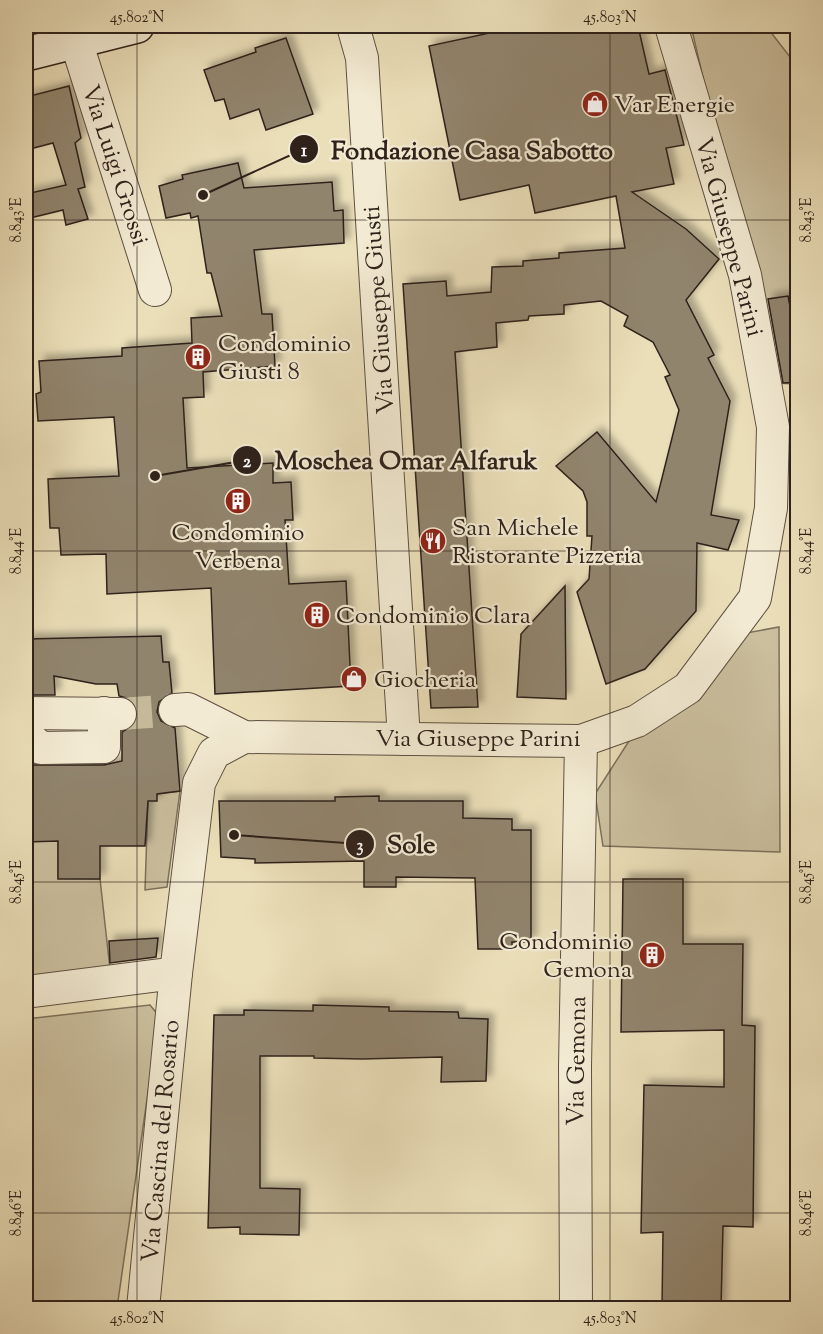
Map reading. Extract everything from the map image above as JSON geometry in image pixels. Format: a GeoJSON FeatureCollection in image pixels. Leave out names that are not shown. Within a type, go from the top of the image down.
{"type":"FeatureCollection","features":[{"type":"Feature","properties":{"kind":"main road"},"geometry":{"type":"LineString","coordinates":[[26,54],[137,26]]}},
{"type":"Feature","properties":{"kind":"street","name":"Via Giuseppe Parini"},"geometry":{"type":"LineString","coordinates":[[175,710],[188,710],[244,737],[581,741],[637,721],[688,688],[755,598],[771,508],[773,427],[745,275],[671,26]]}},
{"type":"Feature","properties":{"kind":"street","name":"Via Giuseppe Giusti"},"geometry":{"type":"LineString","coordinates":[[356,32],[362,58],[383,369],[404,739]]}},
{"type":"Feature","properties":{"kind":"street","name":"Via Luigi Grossi"},"geometry":{"type":"LineString","coordinates":[[76,41],[155,290]]}},
{"type":"Feature","properties":{"kind":"street"},"geometry":{"type":"LineString","coordinates":[[26,713],[112,714]]}},
{"type":"Feature","properties":{"kind":"street","name":"Via Cascina del Rosario"},"geometry":{"type":"LineString","coordinates":[[143,1308],[176,973],[199,783],[214,753],[244,737]]}},
{"type":"Feature","properties":{"kind":"street","name":"Via Gemona"},"geometry":{"type":"LineString","coordinates":[[576,1308],[575,1067],[581,741]]}},
{"type":"Feature","properties":{"kind":"street"},"geometry":{"type":"LineString","coordinates":[[26,992],[176,973]]}},
{"type":"Feature","properties":{"kind":"shaded area"},"geometry":{"type":"Polygon","coordinates":[[[691,26],[766,26],[797,66],[797,384],[774,383],[691,26]]]}},
{"type":"Feature","properties":{"kind":"shaded area"},"geometry":{"type":"Polygon","coordinates":[[[779,627],[780,852],[603,846],[595,794],[629,741],[741,634],[779,627]]]}},
{"type":"Feature","properties":{"kind":"shaded area"},"geometry":{"type":"Polygon","coordinates":[[[180,791],[167,887],[145,890],[148,801],[157,794],[180,791]]]}},
{"type":"Feature","properties":{"kind":"shaded area"},"geometry":{"type":"Polygon","coordinates":[[[58,803],[58,878],[100,879],[110,969],[26,980],[26,805],[58,803]]]}},
{"type":"Feature","properties":{"kind":"shaded area"},"geometry":{"type":"Polygon","coordinates":[[[150,1005],[159,1016],[117,1308],[26,1308],[26,1019],[150,1005]]]}},
{"type":"Feature","properties":{"kind":"building"},"geometry":{"type":"Polygon","coordinates":[[[522,26],[638,26],[649,74],[665,70],[684,145],[666,148],[674,184],[632,192],[686,229],[719,259],[686,300],[714,355],[708,358],[730,401],[711,515],[739,520],[728,550],[697,543],[696,611],[645,669],[606,684],[577,592],[589,579],[592,536],[587,536],[587,502],[583,491],[556,466],[597,432],[656,502],[679,410],[665,377],[670,375],[653,342],[624,326],[628,316],[601,301],[564,305],[564,314],[529,316],[528,320],[496,323],[497,347],[455,352],[478,707],[431,708],[403,284],[446,281],[447,296],[491,292],[492,267],[523,266],[523,261],[559,258],[559,253],[625,248],[616,196],[535,213],[529,185],[460,200],[429,46],[522,26]]]}},
{"type":"Feature","properties":{"kind":"building"},"geometry":{"type":"Polygon","coordinates":[[[286,38],[313,114],[266,130],[259,109],[230,119],[224,99],[215,101],[204,70],[256,52],[255,48],[286,38]]]}},
{"type":"Feature","properties":{"kind":"building"},"geometry":{"type":"Polygon","coordinates":[[[69,86],[81,138],[75,143],[85,187],[78,189],[88,219],[66,225],[63,210],[26,219],[26,194],[66,185],[53,143],[26,150],[26,97],[69,86]]]}},
{"type":"Feature","properties":{"kind":"building"},"geometry":{"type":"Polygon","coordinates":[[[238,163],[244,188],[332,182],[334,211],[343,210],[344,243],[254,250],[262,314],[272,314],[275,366],[203,372],[204,397],[183,398],[187,468],[273,463],[273,483],[291,482],[293,520],[285,520],[289,584],[346,581],[351,686],[215,694],[211,588],[107,594],[106,554],[61,555],[59,528],[50,528],[48,479],[119,476],[114,417],[38,421],[36,394],[41,392],[39,361],[122,356],[122,348],[192,343],[191,318],[222,316],[211,273],[207,273],[198,216],[191,218],[190,213],[166,218],[159,186],[183,179],[182,175],[238,163]]]}},
{"type":"Feature","properties":{"kind":"building"},"geometry":{"type":"Polygon","coordinates":[[[788,296],[798,347],[798,382],[783,383],[768,299],[788,296]]]}},
{"type":"Feature","properties":{"kind":"building"},"geometry":{"type":"Polygon","coordinates":[[[565,586],[566,699],[517,697],[521,634],[565,586]]]}},
{"type":"Feature","properties":{"kind":"building"},"geometry":{"type":"Polygon","coordinates":[[[161,636],[163,662],[169,662],[172,693],[159,702],[157,712],[161,721],[175,728],[180,791],[157,794],[157,801],[148,801],[145,846],[100,846],[100,879],[58,879],[58,841],[26,842],[26,765],[104,765],[122,761],[122,732],[135,724],[138,714],[136,706],[130,699],[119,696],[117,684],[96,684],[54,676],[55,695],[26,695],[26,639],[161,636]]]}},
{"type":"Feature","properties":{"kind":"building"},"geometry":{"type":"Polygon","coordinates":[[[379,796],[379,801],[463,801],[463,818],[512,819],[512,830],[531,830],[531,942],[512,942],[512,949],[478,949],[475,878],[396,877],[396,887],[364,887],[364,861],[255,863],[255,859],[221,857],[219,801],[335,801],[335,797],[379,796]]]}},
{"type":"Feature","properties":{"kind":"building"},"geometry":{"type":"Polygon","coordinates":[[[623,879],[683,879],[683,944],[743,944],[742,1025],[755,1026],[753,1227],[723,1226],[721,1308],[662,1308],[663,1232],[641,1233],[644,1085],[724,1087],[724,1030],[621,1032],[623,879]]]}},
{"type":"Feature","properties":{"kind":"building"},"geometry":{"type":"Polygon","coordinates":[[[158,938],[156,957],[110,963],[109,941],[158,938]]]}},
{"type":"Feature","properties":{"kind":"building"},"geometry":{"type":"Polygon","coordinates":[[[313,1005],[389,1007],[389,1011],[458,1012],[459,1018],[488,1019],[486,1081],[441,1082],[442,1057],[362,1059],[260,1056],[260,1188],[300,1189],[299,1235],[240,1234],[240,1227],[208,1228],[214,1015],[244,1015],[244,1010],[313,1011],[313,1005]]]}},
{"type":"Feature","properties":{"kind":"tunnel"},"geometry":{"type":"LineString","coordinates":[[120,714],[175,710]]}},
{"type":"Feature","properties":{"kind":"place","name":"Var Energie"},"geometry":{"type":"Point","coordinates":[595,104]}},
{"type":"Feature","properties":{"kind":"place","name":"Fondazione Casa Sabotto"},"geometry":{"type":"Point","coordinates":[203,195]}},
{"type":"Feature","properties":{"kind":"place","name":"Condominio Giusti 8"},"geometry":{"type":"Point","coordinates":[198,357]}},
{"type":"Feature","properties":{"kind":"place","name":"Moschea Omar Alfaruk"},"geometry":{"type":"Point","coordinates":[155,476]}},
{"type":"Feature","properties":{"kind":"place","name":"Condominio Verbena"},"geometry":{"type":"Point","coordinates":[238,501]}},
{"type":"Feature","properties":{"kind":"place","name":"San Michele Ristorante Pizzeria"},"geometry":{"type":"Point","coordinates":[433,541]}},
{"type":"Feature","properties":{"kind":"place","name":"Condominio Clara"},"geometry":{"type":"Point","coordinates":[317,615]}},
{"type":"Feature","properties":{"kind":"place","name":"Giocheria"},"geometry":{"type":"Point","coordinates":[354,679]}},
{"type":"Feature","properties":{"kind":"place","name":"Sole"},"geometry":{"type":"Point","coordinates":[234,835]}},
{"type":"Feature","properties":{"kind":"place","name":"Condominio Gemona"},"geometry":{"type":"Point","coordinates":[652,955]}}]}
